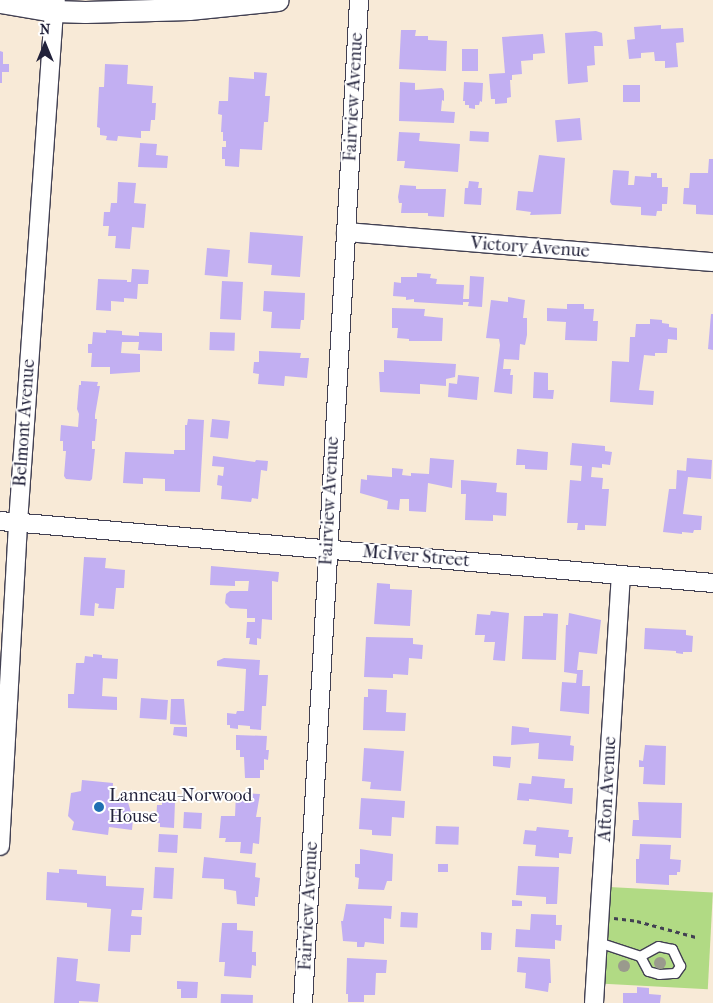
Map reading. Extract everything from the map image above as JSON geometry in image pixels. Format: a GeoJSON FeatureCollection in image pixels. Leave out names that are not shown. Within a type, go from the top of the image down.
{"type":"FeatureCollection","features":[{"type":"Feature","properties":{"kind":"street"},"geometry":{"type":"LineString","coordinates":[[0,2],[55,6],[189,9],[278,0]]}},
{"type":"Feature","properties":{"kind":"street","name":"Fairview Avenue"},"geometry":{"type":"LineString","coordinates":[[304,1003],[327,549],[359,0]]}},
{"type":"Feature","properties":{"kind":"street","name":"Belmont Avenue"},"geometry":{"type":"LineString","coordinates":[[0,846],[9,522],[55,6]]}},
{"type":"Feature","properties":{"kind":"street","name":"Victory Avenue"},"geometry":{"type":"LineString","coordinates":[[346,232],[713,262]]}},
{"type":"Feature","properties":{"kind":"street","name":"McIver Street"},"geometry":{"type":"LineString","coordinates":[[9,522],[713,583]]}},
{"type":"Feature","properties":{"kind":"street","name":"Afton Avenue"},"geometry":{"type":"LineString","coordinates":[[594,1003],[620,576]]}},
{"type":"Feature","properties":{"kind":"lane"},"geometry":{"type":"LineString","coordinates":[[598,942],[640,956]]}},
{"type":"Feature","properties":{"kind":"path"},"geometry":{"type":"LineString","coordinates":[[608,917],[637,921],[696,937]]}},
{"type":"Feature","properties":{"kind":"green space"},"geometry":{"type":"Polygon","coordinates":[[[609,887],[713,892],[708,989],[604,984],[609,887]]]}},
{"type":"Feature","properties":{"kind":"building"},"geometry":{"type":"Polygon","coordinates":[[[661,25],[661,29],[683,28],[684,42],[676,43],[678,67],[665,68],[665,61],[655,61],[654,52],[641,53],[641,58],[629,59],[627,40],[635,39],[634,27],[661,25]]]}},
{"type":"Feature","properties":{"kind":"building"},"geometry":{"type":"Polygon","coordinates":[[[401,30],[416,30],[415,36],[428,36],[428,40],[447,41],[446,71],[399,69],[401,30]]]}},
{"type":"Feature","properties":{"kind":"building"},"geometry":{"type":"Polygon","coordinates":[[[596,31],[602,33],[603,46],[594,46],[595,65],[587,66],[588,82],[568,84],[565,33],[596,31]]]}},
{"type":"Feature","properties":{"kind":"building"},"geometry":{"type":"Polygon","coordinates":[[[543,34],[545,53],[533,54],[533,60],[521,61],[522,74],[512,75],[512,80],[510,80],[511,97],[507,98],[507,103],[495,104],[495,99],[491,99],[489,74],[505,73],[502,37],[543,34]]]}},
{"type":"Feature","properties":{"kind":"building"},"geometry":{"type":"Polygon","coordinates":[[[462,49],[478,49],[478,71],[462,71],[462,49]]]}},
{"type":"Feature","properties":{"kind":"building"},"geometry":{"type":"Polygon","coordinates":[[[0,51],[3,52],[3,64],[9,64],[9,72],[2,72],[2,83],[0,83],[0,51]]]}},
{"type":"Feature","properties":{"kind":"building"},"geometry":{"type":"Polygon","coordinates":[[[105,64],[128,65],[127,84],[153,86],[152,103],[156,103],[155,120],[151,120],[150,131],[141,131],[141,138],[118,136],[117,141],[106,140],[107,136],[100,135],[100,128],[97,127],[99,87],[104,87],[105,64]]]}},
{"type":"Feature","properties":{"kind":"building"},"geometry":{"type":"Polygon","coordinates":[[[254,72],[267,73],[265,96],[270,96],[268,122],[264,122],[262,150],[240,149],[239,167],[225,166],[225,159],[222,159],[222,147],[226,147],[226,141],[223,141],[223,132],[221,132],[222,115],[218,114],[219,101],[228,101],[229,77],[254,79],[254,72]]]}},
{"type":"Feature","properties":{"kind":"building"},"geometry":{"type":"Polygon","coordinates":[[[400,82],[415,83],[415,90],[442,88],[444,91],[444,101],[442,100],[441,111],[455,112],[454,123],[399,121],[400,82]]]}},
{"type":"Feature","properties":{"kind":"building"},"geometry":{"type":"Polygon","coordinates":[[[464,82],[483,83],[482,102],[480,101],[479,105],[475,105],[475,109],[469,108],[469,105],[465,105],[465,101],[463,101],[464,82]]]}},
{"type":"Feature","properties":{"kind":"building"},"geometry":{"type":"Polygon","coordinates":[[[623,85],[640,85],[640,102],[623,102],[623,85]]]}},
{"type":"Feature","properties":{"kind":"building"},"geometry":{"type":"Polygon","coordinates":[[[580,118],[582,140],[557,142],[555,120],[580,118]]]}},
{"type":"Feature","properties":{"kind":"building"},"geometry":{"type":"Polygon","coordinates":[[[470,131],[489,132],[488,142],[469,141],[470,131]]]}},
{"type":"Feature","properties":{"kind":"building"},"geometry":{"type":"Polygon","coordinates":[[[399,132],[420,133],[419,141],[460,144],[458,172],[404,168],[405,161],[397,161],[399,132]]]}},
{"type":"Feature","properties":{"kind":"building"},"geometry":{"type":"Polygon","coordinates":[[[140,143],[157,144],[156,155],[168,156],[167,168],[138,167],[140,143]]]}},
{"type":"Feature","properties":{"kind":"building"},"geometry":{"type":"Polygon","coordinates":[[[539,155],[565,158],[561,214],[530,215],[531,212],[516,210],[518,191],[533,192],[539,155]]]}},
{"type":"Feature","properties":{"kind":"building"},"geometry":{"type":"Polygon","coordinates":[[[709,159],[713,159],[713,215],[696,214],[696,205],[683,204],[684,188],[689,188],[690,173],[708,173],[709,159]]]}},
{"type":"Feature","properties":{"kind":"building"},"geometry":{"type":"Polygon","coordinates":[[[613,170],[629,171],[628,185],[634,185],[635,176],[651,177],[651,173],[657,173],[657,178],[662,178],[662,187],[668,187],[667,204],[662,204],[662,211],[657,211],[656,216],[641,215],[641,207],[612,205],[610,202],[613,170]]]}},
{"type":"Feature","properties":{"kind":"building"},"geometry":{"type":"Polygon","coordinates":[[[469,181],[479,182],[478,188],[482,188],[481,205],[464,204],[465,188],[468,188],[469,181]]]}},
{"type":"Feature","properties":{"kind":"building"},"geometry":{"type":"Polygon","coordinates":[[[118,182],[136,183],[134,203],[146,204],[144,228],[132,227],[130,249],[115,248],[116,236],[108,236],[109,226],[103,226],[104,212],[110,212],[111,203],[117,203],[118,182]]]}},
{"type":"Feature","properties":{"kind":"building"},"geometry":{"type":"Polygon","coordinates":[[[400,185],[416,186],[416,189],[446,189],[444,217],[428,216],[428,213],[401,213],[402,203],[399,203],[398,197],[400,185]]]}},
{"type":"Feature","properties":{"kind":"building"},"geometry":{"type":"Polygon","coordinates":[[[250,232],[303,236],[300,277],[271,275],[272,265],[248,263],[250,232]]]}},
{"type":"Feature","properties":{"kind":"building"},"geometry":{"type":"Polygon","coordinates":[[[207,248],[230,250],[228,277],[205,275],[207,248]]]}},
{"type":"Feature","properties":{"kind":"building"},"geometry":{"type":"Polygon","coordinates":[[[132,269],[149,270],[148,284],[138,284],[137,299],[124,298],[124,302],[111,301],[111,311],[96,310],[98,279],[127,280],[127,282],[131,282],[132,269]]]}},
{"type":"Feature","properties":{"kind":"building"},"geometry":{"type":"Polygon","coordinates":[[[417,273],[431,274],[430,278],[437,279],[436,284],[464,285],[463,299],[469,299],[470,276],[484,277],[482,307],[468,306],[469,302],[463,302],[463,305],[414,302],[414,299],[406,300],[406,297],[393,296],[394,282],[401,283],[401,277],[417,277],[417,273]]]}},
{"type":"Feature","properties":{"kind":"building"},"geometry":{"type":"Polygon","coordinates":[[[222,281],[243,282],[241,320],[220,319],[222,281]]]}},
{"type":"Feature","properties":{"kind":"building"},"geometry":{"type":"Polygon","coordinates":[[[264,291],[305,293],[304,320],[301,320],[300,329],[271,328],[272,312],[263,311],[264,291]]]}},
{"type":"Feature","properties":{"kind":"building"},"geometry":{"type":"Polygon","coordinates":[[[508,297],[525,300],[523,318],[527,318],[527,335],[525,345],[520,344],[519,360],[504,359],[503,369],[511,369],[510,375],[513,375],[512,394],[494,392],[500,345],[499,339],[486,338],[491,300],[508,302],[508,297]]]}},
{"type":"Feature","properties":{"kind":"building"},"geometry":{"type":"Polygon","coordinates":[[[567,304],[584,304],[584,309],[594,309],[593,321],[598,321],[597,341],[565,340],[566,322],[547,321],[547,308],[567,309],[567,304]]]}},
{"type":"Feature","properties":{"kind":"building"},"geometry":{"type":"Polygon","coordinates":[[[392,308],[425,309],[424,316],[443,318],[442,341],[409,341],[409,339],[397,338],[398,328],[392,328],[392,308]]]}},
{"type":"Feature","properties":{"kind":"building"},"geometry":{"type":"Polygon","coordinates":[[[711,314],[713,314],[713,350],[708,349],[711,314]]]}},
{"type":"Feature","properties":{"kind":"building"},"geometry":{"type":"Polygon","coordinates":[[[650,319],[662,320],[662,323],[669,324],[669,327],[677,328],[677,340],[668,339],[667,353],[655,353],[655,356],[644,355],[639,390],[654,391],[653,405],[610,402],[612,361],[629,362],[630,337],[635,337],[636,324],[650,324],[650,319]]]}},
{"type":"Feature","properties":{"kind":"building"},"geometry":{"type":"Polygon","coordinates":[[[106,330],[122,331],[122,335],[139,336],[139,332],[162,333],[162,351],[138,350],[139,342],[122,342],[121,353],[140,354],[140,372],[110,374],[110,367],[91,367],[92,353],[88,353],[88,344],[92,344],[93,332],[106,333],[106,330]]]}},
{"type":"Feature","properties":{"kind":"building"},"geometry":{"type":"Polygon","coordinates":[[[210,332],[235,333],[234,351],[209,350],[210,332]]]}},
{"type":"Feature","properties":{"kind":"building"},"geometry":{"type":"Polygon","coordinates":[[[259,351],[301,353],[300,358],[309,358],[307,378],[285,376],[284,386],[258,384],[259,374],[253,373],[254,362],[259,362],[259,351]]]}},
{"type":"Feature","properties":{"kind":"building"},"geometry":{"type":"Polygon","coordinates":[[[384,360],[456,364],[455,377],[446,379],[446,386],[420,384],[420,394],[380,392],[379,372],[384,372],[384,360]]]}},
{"type":"Feature","properties":{"kind":"building"},"geometry":{"type":"Polygon","coordinates":[[[534,372],[548,373],[548,390],[554,390],[553,399],[533,398],[534,372]]]}},
{"type":"Feature","properties":{"kind":"building"},"geometry":{"type":"Polygon","coordinates":[[[458,375],[479,377],[477,400],[448,397],[449,383],[457,384],[458,375]]]}},
{"type":"Feature","properties":{"kind":"building"},"geometry":{"type":"Polygon","coordinates":[[[81,381],[98,382],[97,386],[100,386],[95,415],[95,419],[97,419],[95,441],[92,441],[92,449],[95,449],[92,479],[90,481],[66,479],[64,476],[66,451],[63,451],[63,441],[60,441],[61,425],[78,427],[79,414],[77,409],[81,381]]]}},
{"type":"Feature","properties":{"kind":"building"},"geometry":{"type":"Polygon","coordinates":[[[188,419],[204,420],[200,492],[165,491],[165,479],[143,478],[143,484],[123,483],[125,452],[174,454],[174,450],[185,450],[185,425],[187,425],[188,419]]]}},
{"type":"Feature","properties":{"kind":"building"},"geometry":{"type":"Polygon","coordinates":[[[212,419],[230,421],[228,439],[210,437],[212,419]]]}},
{"type":"Feature","properties":{"kind":"building"},"geometry":{"type":"Polygon","coordinates":[[[572,443],[605,446],[605,451],[612,452],[610,465],[602,464],[602,468],[592,467],[591,477],[603,478],[602,489],[609,489],[606,526],[585,525],[585,530],[577,530],[578,523],[567,523],[570,480],[581,481],[582,466],[570,465],[572,443]]]}},
{"type":"Feature","properties":{"kind":"building"},"geometry":{"type":"Polygon","coordinates":[[[517,449],[548,452],[547,470],[525,469],[525,465],[516,465],[517,449]]]}},
{"type":"Feature","properties":{"kind":"building"},"geometry":{"type":"Polygon","coordinates":[[[213,456],[255,462],[256,460],[268,461],[267,471],[261,470],[258,499],[252,498],[251,502],[221,499],[222,486],[217,485],[218,475],[223,476],[224,467],[212,466],[213,456]]]}},
{"type":"Feature","properties":{"kind":"building"},"geometry":{"type":"Polygon","coordinates":[[[430,458],[454,460],[452,488],[428,483],[426,512],[409,511],[409,499],[400,499],[399,510],[387,509],[388,501],[360,493],[361,479],[367,480],[367,475],[392,477],[392,468],[403,469],[402,475],[411,476],[411,473],[429,474],[430,458]]]}},
{"type":"Feature","properties":{"kind":"building"},"geometry":{"type":"Polygon","coordinates":[[[687,458],[712,460],[711,479],[688,477],[683,514],[702,516],[701,530],[694,530],[693,533],[682,532],[682,534],[663,532],[669,489],[676,489],[677,470],[686,471],[687,458]]]}},
{"type":"Feature","properties":{"kind":"building"},"geometry":{"type":"Polygon","coordinates":[[[461,480],[497,483],[496,492],[507,493],[506,516],[493,515],[493,521],[465,520],[466,494],[461,494],[461,480]]]}},
{"type":"Feature","properties":{"kind":"building"},"geometry":{"type":"Polygon","coordinates":[[[84,557],[106,558],[105,568],[125,570],[124,588],[116,588],[114,609],[98,608],[99,604],[95,603],[94,616],[80,615],[84,557]]]}},
{"type":"Feature","properties":{"kind":"building"},"geometry":{"type":"Polygon","coordinates":[[[211,566],[279,572],[278,582],[272,581],[272,620],[262,619],[261,639],[257,638],[257,645],[249,644],[250,638],[246,638],[247,622],[255,622],[255,618],[247,618],[247,609],[230,608],[225,603],[226,594],[230,591],[248,591],[249,581],[235,581],[235,586],[210,585],[211,566]]]}},
{"type":"Feature","properties":{"kind":"building"},"geometry":{"type":"Polygon","coordinates":[[[377,583],[390,584],[390,589],[412,590],[410,626],[374,624],[377,583]]]}},
{"type":"Feature","properties":{"kind":"building"},"geometry":{"type":"Polygon","coordinates":[[[491,611],[509,613],[505,661],[493,660],[495,642],[484,642],[485,635],[475,635],[477,614],[490,615],[491,611]]]}},
{"type":"Feature","properties":{"kind":"building"},"geometry":{"type":"Polygon","coordinates":[[[543,613],[558,614],[556,660],[522,659],[524,616],[543,616],[543,613]]]}},
{"type":"Feature","properties":{"kind":"building"},"geometry":{"type":"Polygon","coordinates":[[[569,613],[601,620],[597,654],[579,652],[577,670],[583,670],[582,686],[590,686],[589,714],[560,711],[562,682],[576,683],[577,674],[564,672],[566,625],[568,625],[569,613]]]}},
{"type":"Feature","properties":{"kind":"building"},"geometry":{"type":"Polygon","coordinates":[[[645,628],[686,630],[686,635],[693,636],[692,652],[683,652],[683,654],[676,653],[676,651],[644,649],[645,628]]]}},
{"type":"Feature","properties":{"kind":"building"},"geometry":{"type":"Polygon","coordinates":[[[366,637],[413,638],[413,644],[423,645],[422,659],[409,658],[408,675],[393,674],[393,678],[364,677],[366,637]]]}},
{"type":"Feature","properties":{"kind":"building"},"geometry":{"type":"Polygon","coordinates":[[[93,654],[102,655],[102,658],[118,659],[117,679],[103,678],[102,696],[117,697],[117,710],[68,708],[68,694],[74,694],[76,663],[84,663],[85,656],[93,657],[93,654]]]}},
{"type":"Feature","properties":{"kind":"building"},"geometry":{"type":"Polygon","coordinates":[[[224,658],[260,660],[259,675],[268,675],[266,706],[262,706],[261,730],[250,729],[250,726],[238,725],[238,729],[230,728],[230,725],[227,725],[227,713],[236,714],[237,711],[244,711],[246,669],[217,666],[217,661],[224,658]]]}},
{"type":"Feature","properties":{"kind":"building"},"geometry":{"type":"Polygon","coordinates":[[[368,689],[387,690],[386,712],[406,713],[405,731],[363,730],[364,697],[368,697],[368,689]]]}},
{"type":"Feature","properties":{"kind":"building"},"geometry":{"type":"Polygon","coordinates":[[[141,698],[168,700],[167,720],[140,718],[141,698]]]}},
{"type":"Feature","properties":{"kind":"building"},"geometry":{"type":"Polygon","coordinates":[[[171,699],[184,699],[186,725],[170,724],[171,699]]]}},
{"type":"Feature","properties":{"kind":"building"},"geometry":{"type":"Polygon","coordinates":[[[512,726],[529,728],[529,732],[571,736],[570,745],[574,746],[573,761],[538,759],[539,743],[511,745],[512,726]]]}},
{"type":"Feature","properties":{"kind":"building"},"geometry":{"type":"Polygon","coordinates":[[[174,727],[187,727],[187,737],[173,735],[174,727]]]}},
{"type":"Feature","properties":{"kind":"building"},"geometry":{"type":"Polygon","coordinates":[[[236,735],[267,736],[266,750],[269,750],[268,760],[264,759],[264,770],[260,770],[260,778],[245,778],[244,757],[240,757],[240,750],[236,750],[236,735]]]}},
{"type":"Feature","properties":{"kind":"building"},"geometry":{"type":"Polygon","coordinates":[[[645,745],[666,746],[665,785],[643,784],[644,767],[639,767],[639,760],[643,761],[645,745]]]}},
{"type":"Feature","properties":{"kind":"building"},"geometry":{"type":"Polygon","coordinates":[[[364,748],[404,751],[401,791],[370,789],[371,782],[362,781],[364,748]]]}},
{"type":"Feature","properties":{"kind":"building"},"geometry":{"type":"Polygon","coordinates":[[[493,756],[511,757],[510,768],[493,766],[493,756]]]}},
{"type":"Feature","properties":{"kind":"building"},"geometry":{"type":"Polygon","coordinates":[[[532,776],[565,779],[564,788],[573,788],[572,804],[529,799],[529,801],[517,800],[519,783],[531,784],[532,776]]]}},
{"type":"Feature","properties":{"kind":"building","name":"Lanneau-Norwood House"},"geometry":{"type":"Polygon","coordinates":[[[82,780],[113,783],[112,798],[127,799],[133,819],[132,830],[109,827],[108,835],[72,830],[74,822],[68,816],[71,793],[81,791],[82,780]]]}},
{"type":"Feature","properties":{"kind":"building"},"geometry":{"type":"Polygon","coordinates":[[[236,793],[260,794],[256,817],[261,817],[259,844],[253,843],[252,854],[240,853],[241,842],[225,842],[226,838],[219,838],[221,816],[235,816],[236,793]]]}},
{"type":"Feature","properties":{"kind":"building"},"geometry":{"type":"Polygon","coordinates":[[[361,798],[405,801],[404,818],[392,817],[391,836],[372,835],[372,830],[359,829],[361,798]]]}},
{"type":"Feature","properties":{"kind":"building"},"geometry":{"type":"Polygon","coordinates":[[[162,802],[175,802],[174,828],[160,827],[160,823],[156,823],[157,805],[162,805],[162,802]]]}},
{"type":"Feature","properties":{"kind":"building"},"geometry":{"type":"Polygon","coordinates":[[[638,802],[682,803],[681,838],[632,836],[633,820],[639,820],[638,802]]]}},
{"type":"Feature","properties":{"kind":"building"},"geometry":{"type":"Polygon","coordinates":[[[184,812],[202,813],[201,829],[183,828],[184,812]]]}},
{"type":"Feature","properties":{"kind":"building"},"geometry":{"type":"Polygon","coordinates":[[[436,826],[459,827],[458,845],[435,844],[436,826]]]}},
{"type":"Feature","properties":{"kind":"building"},"geometry":{"type":"Polygon","coordinates":[[[537,827],[569,830],[568,837],[573,837],[571,854],[559,853],[559,858],[535,856],[536,845],[523,844],[525,830],[536,831],[537,827]]]}},
{"type":"Feature","properties":{"kind":"building"},"geometry":{"type":"Polygon","coordinates":[[[159,834],[178,835],[177,853],[158,852],[159,834]]]}},
{"type":"Feature","properties":{"kind":"building"},"geometry":{"type":"Polygon","coordinates":[[[640,844],[671,845],[670,859],[681,860],[680,872],[677,872],[677,875],[669,875],[669,885],[636,883],[636,859],[639,859],[640,844]]]}},
{"type":"Feature","properties":{"kind":"building"},"geometry":{"type":"Polygon","coordinates":[[[360,849],[393,854],[392,881],[387,881],[384,890],[358,889],[359,878],[355,877],[355,864],[360,864],[360,849]]]}},
{"type":"Feature","properties":{"kind":"building"},"geometry":{"type":"Polygon","coordinates":[[[204,857],[256,863],[255,877],[260,878],[258,897],[255,897],[255,906],[237,904],[236,891],[224,889],[224,879],[202,878],[204,857]]]}},
{"type":"Feature","properties":{"kind":"building"},"geometry":{"type":"Polygon","coordinates":[[[438,864],[448,864],[448,872],[438,872],[438,864]]]}},
{"type":"Feature","properties":{"kind":"building"},"geometry":{"type":"Polygon","coordinates":[[[518,866],[559,867],[557,904],[546,904],[546,897],[516,895],[518,866]]]}},
{"type":"Feature","properties":{"kind":"building"},"geometry":{"type":"Polygon","coordinates":[[[155,867],[174,868],[172,899],[153,898],[155,867]]]}},
{"type":"Feature","properties":{"kind":"building"},"geometry":{"type":"Polygon","coordinates":[[[59,869],[77,870],[77,874],[106,876],[106,886],[144,888],[142,910],[132,910],[131,916],[142,917],[141,935],[131,935],[130,952],[108,951],[111,909],[87,907],[87,903],[46,900],[47,872],[59,873],[59,869]]]}},
{"type":"Feature","properties":{"kind":"building"},"geometry":{"type":"Polygon","coordinates":[[[512,900],[522,901],[522,906],[512,906],[512,900]]]}},
{"type":"Feature","properties":{"kind":"building"},"geometry":{"type":"Polygon","coordinates":[[[346,904],[392,906],[391,919],[384,918],[384,944],[365,942],[364,947],[357,947],[357,942],[343,941],[341,921],[343,921],[346,904]]]}},
{"type":"Feature","properties":{"kind":"building"},"geometry":{"type":"Polygon","coordinates":[[[401,912],[418,913],[417,928],[400,927],[401,912]]]}},
{"type":"Feature","properties":{"kind":"building"},"geometry":{"type":"Polygon","coordinates":[[[531,914],[556,915],[556,925],[562,925],[561,941],[555,940],[555,949],[515,947],[516,929],[530,930],[531,914]]]}},
{"type":"Feature","properties":{"kind":"building"},"geometry":{"type":"Polygon","coordinates":[[[222,923],[237,923],[237,930],[253,931],[252,952],[256,952],[256,966],[252,965],[251,978],[224,976],[225,962],[219,962],[222,923]]]}},
{"type":"Feature","properties":{"kind":"building"},"geometry":{"type":"Polygon","coordinates":[[[481,932],[492,933],[491,950],[481,950],[481,932]]]}},
{"type":"Feature","properties":{"kind":"building"},"geometry":{"type":"Polygon","coordinates":[[[57,957],[78,959],[76,981],[100,984],[98,1002],[54,1003],[57,957]]]}},
{"type":"Feature","properties":{"kind":"building"},"geometry":{"type":"Polygon","coordinates":[[[518,957],[550,959],[551,983],[549,983],[548,992],[525,988],[526,973],[517,972],[518,957]]]}},
{"type":"Feature","properties":{"kind":"building"},"geometry":{"type":"Polygon","coordinates":[[[347,958],[387,960],[386,973],[376,973],[375,995],[364,995],[364,1002],[348,1002],[348,994],[346,994],[347,958]]]}},
{"type":"Feature","properties":{"kind":"building"},"geometry":{"type":"Polygon","coordinates":[[[177,981],[198,982],[197,998],[181,998],[181,989],[177,989],[177,981]]]}},
{"type":"Feature","properties":{"kind":"building"},"geometry":{"type":"Polygon","coordinates":[[[637,987],[649,988],[649,994],[661,995],[660,1003],[623,1003],[623,993],[637,993],[637,987]]]}},
{"type":"Feature","properties":{"kind":"building"},"geometry":{"type":"Polygon","coordinates":[[[221,994],[253,995],[253,1003],[221,1003],[221,994]]]}},
{"type":"Feature","properties":{"kind":"place","name":"Lanneau-Norwood House"},"geometry":{"type":"Point","coordinates":[99,807]}}]}
